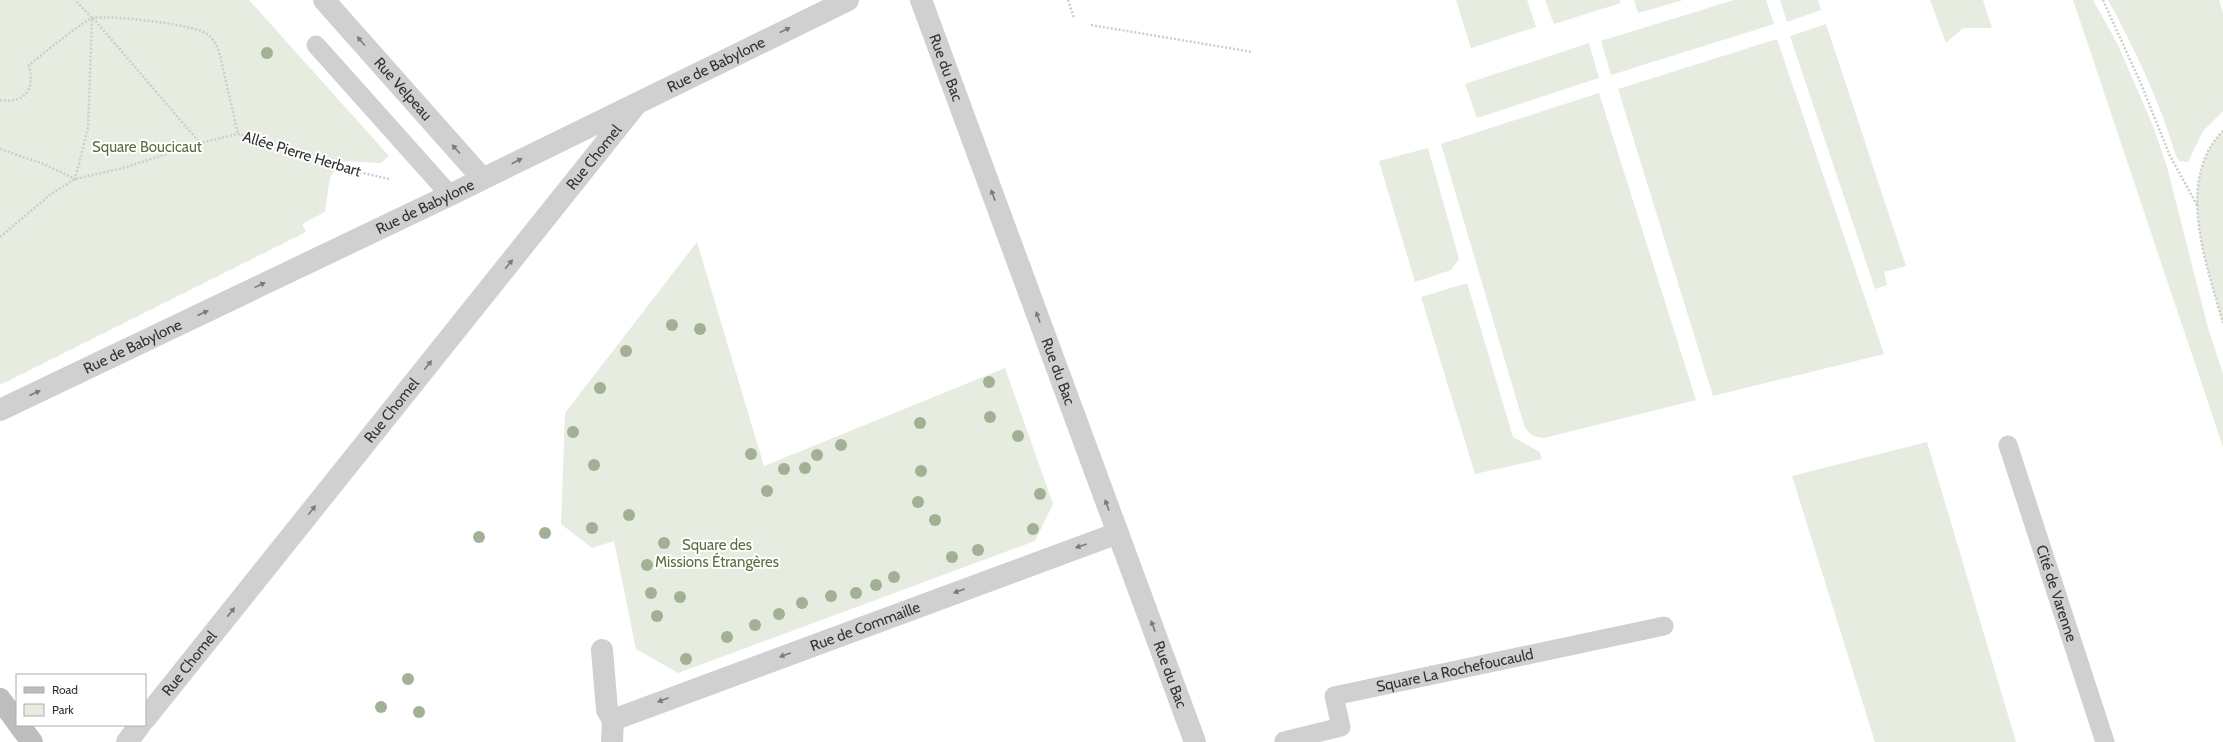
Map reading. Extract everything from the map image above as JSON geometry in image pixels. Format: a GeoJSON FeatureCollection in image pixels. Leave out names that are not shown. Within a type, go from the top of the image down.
{"type":"FeatureCollection","features":[{"type":"Feature","properties":{"kind":"main road"},"geometry":{"type":"LineString","coordinates":[[0,699],[16,721]]}},
{"type":"Feature","properties":{"kind":"main road"},"geometry":{"type":"LineString","coordinates":[[20,726],[32,742]]}},
{"type":"Feature","properties":{"kind":"street","name":"Rue Velpeau"},"geometry":{"type":"LineString","coordinates":[[324,0],[482,178]]}},
{"type":"Feature","properties":{"kind":"street","name":"Rue de Babylone"},"geometry":{"type":"LineString","coordinates":[[0,410],[450,195],[638,101],[848,0]]}},
{"type":"Feature","properties":{"kind":"street","name":"Rue du Bac"},"geometry":{"type":"LineString","coordinates":[[921,0],[1195,742]]}},
{"type":"Feature","properties":{"kind":"street","name":"Rue Chomel"},"geometry":{"type":"LineString","coordinates":[[146,718],[638,101]]}},
{"type":"Feature","properties":{"kind":"street","name":"Rue de Commaille"},"geometry":{"type":"LineString","coordinates":[[613,720],[1118,533]]}},
{"type":"Feature","properties":{"kind":"street"},"geometry":{"type":"LineString","coordinates":[[602,650],[607,710],[613,720],[612,742]]}},
{"type":"Feature","properties":{"kind":"street"},"geometry":{"type":"LineString","coordinates":[[127,742],[139,726]]}},
{"type":"Feature","properties":{"kind":"lane"},"geometry":{"type":"LineString","coordinates":[[316,44],[450,195]]}},
{"type":"Feature","properties":{"kind":"lane","name":"Cité de Varenne"},"geometry":{"type":"LineString","coordinates":[[2008,445],[2105,742]]}},
{"type":"Feature","properties":{"kind":"lane","name":"Square La Rochefoucauld"},"geometry":{"type":"LineString","coordinates":[[1284,741],[1341,727],[1334,696],[1664,626]]}},
{"type":"Feature","properties":{"kind":"path"},"geometry":{"type":"LineString","coordinates":[[75,0],[200,143]]}},
{"type":"Feature","properties":{"kind":"path"},"geometry":{"type":"LineString","coordinates":[[1068,0],[1074,18]]}},
{"type":"Feature","properties":{"kind":"path"},"geometry":{"type":"LineString","coordinates":[[2103,0],[2141,84],[2170,156],[2197,205]]}},
{"type":"Feature","properties":{"kind":"path"},"geometry":{"type":"LineString","coordinates":[[0,149],[44,164],[74,179],[88,128],[92,18]]}},
{"type":"Feature","properties":{"kind":"path"},"geometry":{"type":"LineString","coordinates":[[0,100],[14,101],[28,93],[32,82],[29,65],[92,18],[151,21],[195,28],[207,34],[215,42],[219,51],[238,134]]}},
{"type":"Feature","properties":{"kind":"path"},"geometry":{"type":"LineString","coordinates":[[1090,25],[1253,52]]}},
{"type":"Feature","properties":{"kind":"path"},"geometry":{"type":"LineString","coordinates":[[2223,131],[2207,153],[2199,177],[2197,205],[2200,234],[2223,323]]}},
{"type":"Feature","properties":{"kind":"path","name":"Allée Pierre Herbart"},"geometry":{"type":"LineString","coordinates":[[0,237],[51,194],[74,179],[123,168],[200,143],[238,134],[337,167],[390,179]]}},
{"type":"Feature","properties":{"kind":"green space","name":"Square Boucicaut"},"geometry":{"type":"Polygon","coordinates":[[[0,0],[249,0],[389,156],[381,163],[341,161],[330,177],[325,212],[302,224],[306,232],[0,385],[0,0]]]}},
{"type":"Feature","properties":{"kind":"green space"},"geometry":{"type":"Polygon","coordinates":[[[1456,0],[1527,0],[1536,27],[1471,48],[1456,0]]]}},
{"type":"Feature","properties":{"kind":"green space"},"geometry":{"type":"Polygon","coordinates":[[[1545,0],[1620,0],[1621,3],[1554,24],[1545,0]]]}},
{"type":"Feature","properties":{"kind":"green space"},"geometry":{"type":"Polygon","coordinates":[[[1634,0],[1683,0],[1638,13],[1634,0]]]}},
{"type":"Feature","properties":{"kind":"green space"},"geometry":{"type":"Polygon","coordinates":[[[1734,0],[1766,0],[1774,24],[1611,75],[1601,41],[1734,0]]]}},
{"type":"Feature","properties":{"kind":"green space"},"geometry":{"type":"Polygon","coordinates":[[[1780,0],[1818,0],[1821,10],[1787,22],[1780,0]]]}},
{"type":"Feature","properties":{"kind":"green space"},"geometry":{"type":"Polygon","coordinates":[[[1930,0],[1983,0],[1992,28],[1963,28],[1946,43],[1930,0]]]}},
{"type":"Feature","properties":{"kind":"green space"},"geometry":{"type":"Polygon","coordinates":[[[2073,0],[2093,0],[2118,45],[2153,126],[2167,167],[2208,328],[2223,374],[2223,447],[2073,0]]]}},
{"type":"Feature","properties":{"kind":"green space"},"geometry":{"type":"Polygon","coordinates":[[[2108,0],[2219,0],[2223,13],[2223,111],[2203,131],[2188,162],[2179,161],[2176,156],[2155,96],[2128,37],[2108,0]]]}},
{"type":"Feature","properties":{"kind":"green space"},"geometry":{"type":"Polygon","coordinates":[[[1826,24],[1906,266],[1884,272],[1887,285],[1875,289],[1790,36],[1826,24]]]}},
{"type":"Feature","properties":{"kind":"green space"},"geometry":{"type":"Polygon","coordinates":[[[1777,39],[1884,354],[1713,396],[1618,89],[1777,39]]]}},
{"type":"Feature","properties":{"kind":"green space"},"geometry":{"type":"Polygon","coordinates":[[[1589,43],[1599,78],[1477,118],[1465,84],[1589,43]]]}},
{"type":"Feature","properties":{"kind":"green space"},"geometry":{"type":"Polygon","coordinates":[[[1599,93],[1696,400],[1540,438],[1530,433],[1524,425],[1441,144],[1599,93]]]}},
{"type":"Feature","properties":{"kind":"green space"},"geometry":{"type":"Polygon","coordinates":[[[2223,131],[2223,323],[2203,250],[2197,198],[2200,174],[2208,151],[2223,131]]]}},
{"type":"Feature","properties":{"kind":"green space"},"geometry":{"type":"Polygon","coordinates":[[[1428,148],[1459,259],[1451,270],[1415,282],[1379,161],[1428,148]]]}},
{"type":"Feature","properties":{"kind":"green space","name":"Square des Missions Étrangères"},"geometry":{"type":"Polygon","coordinates":[[[697,242],[764,466],[1005,368],[1053,504],[1035,541],[678,673],[636,649],[614,541],[592,548],[561,524],[565,413],[697,242]]]}},
{"type":"Feature","properties":{"kind":"green space"},"geometry":{"type":"Polygon","coordinates":[[[1467,283],[1513,437],[1540,452],[1542,459],[1475,474],[1421,297],[1467,283]]]}},
{"type":"Feature","properties":{"kind":"green space"},"geometry":{"type":"Polygon","coordinates":[[[1927,442],[2016,742],[1875,742],[1792,476],[1927,442]]]}}]}
